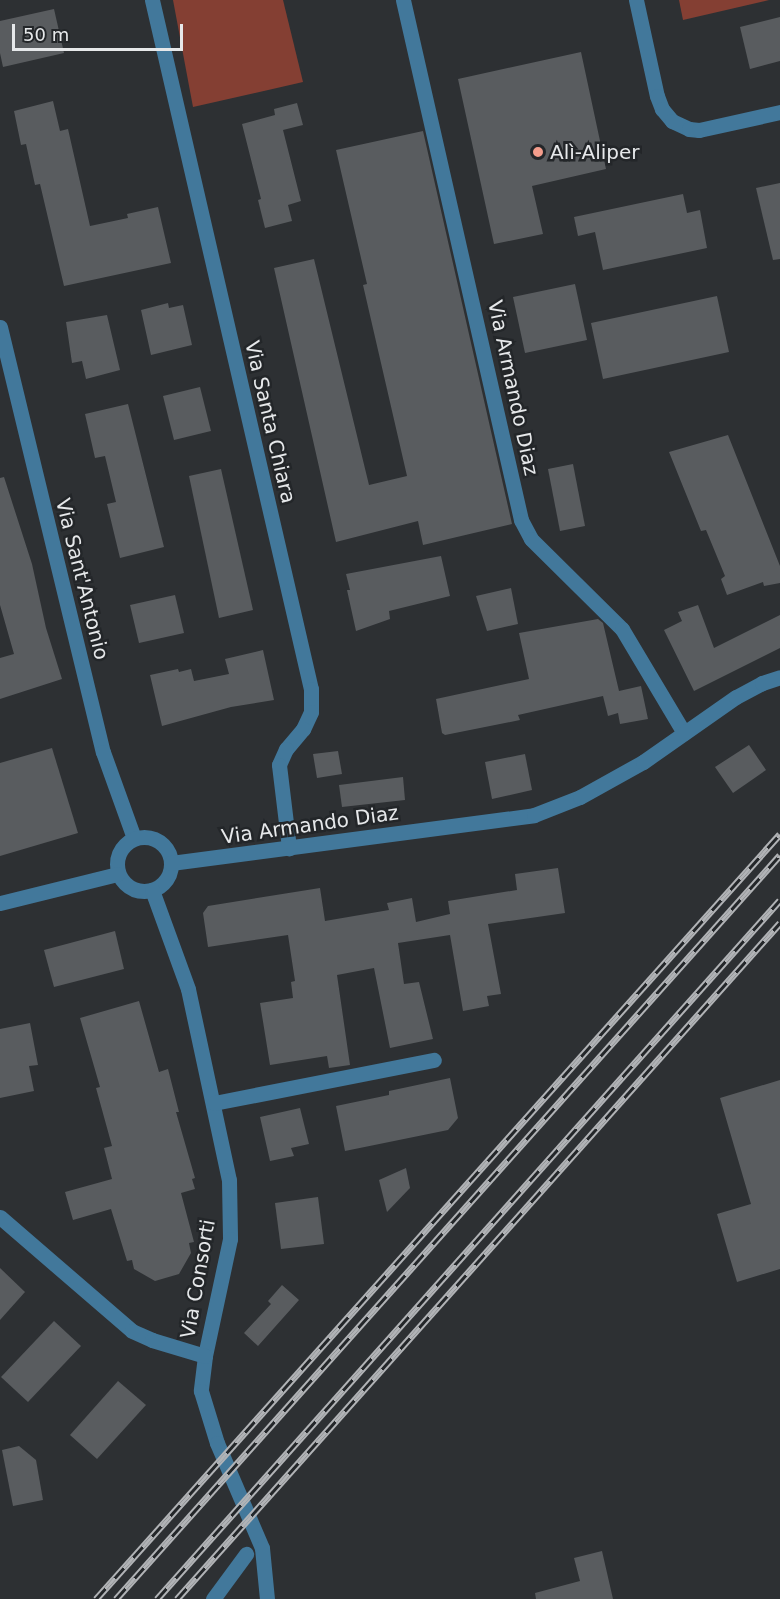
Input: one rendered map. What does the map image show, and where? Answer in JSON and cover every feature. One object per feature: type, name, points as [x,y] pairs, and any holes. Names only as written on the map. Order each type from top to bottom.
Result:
[{"type":"street","name":"Via Santa Chiara","points":[[152,0],[311,689],[310,712],[303,729],[286,748],[279,765],[289,848]]},
{"type":"street","name":"Via Armando Diaz","points":[[403,0],[521,520],[531,539],[622,629],[684,733]]},
{"type":"street","points":[[636,0],[657,96],[662,109],[672,121],[689,129],[699,130],[780,112]]},
{"type":"street","name":"Via Sant'Antonio","points":[[0,327],[103,752],[134,838]]},
{"type":"street","name":"Via Armando Diaz","points":[[171,863],[534,815],[580,797],[643,762],[736,697],[762,683],[780,677]]},
{"type":"street","points":[[147,836],[159,841],[168,850],[171,863],[169,874],[162,884],[152,890],[141,891],[130,888],[117,874],[117,857],[123,846],[134,838],[147,836]]},
{"type":"street","points":[[0,903],[117,874]]},
{"type":"street","name":"Via Consorti","points":[[152,890],[188,989],[229,1180],[232,1215],[225,1272],[205,1356],[201,1391],[217,1443],[262,1548],[267,1599]]},
{"type":"street","points":[[214,1103],[434,1060]]},
{"type":"street","name":"Via Consorti","points":[[0,1217],[132,1331],[152,1340],[205,1356]]},
{"type":"street","points":[[213,1599],[246,1554]]},
{"type":"shaded area","points":[[173,0],[283,0],[303,82],[193,107]]},
{"type":"shaded area","points":[[679,0],[769,0],[683,20]]},
{"type":"building","points":[[54,9],[64,53],[3,67],[0,53],[0,21]]},
{"type":"building","points":[[780,17],[780,61],[750,69],[740,27]]},
{"type":"building","name":"Alì-Aliper","points":[[581,52],[606,169],[532,186],[543,234],[494,244],[458,79]]},
{"type":"building","points":[[53,101],[60,131],[68,129],[90,226],[128,218],[127,214],[158,207],[171,263],[64,286],[40,184],[35,185],[26,144],[21,145],[14,111]]},
{"type":"building","points":[[297,103],[303,125],[283,130],[301,201],[288,205],[292,221],[265,228],[258,200],[261,199],[242,124],[275,115],[274,109]]},
{"type":"building","points":[[423,131],[512,524],[423,545],[418,521],[336,542],[274,268],[314,259],[369,485],[407,476],[363,285],[367,284],[336,150]]},
{"type":"building","points":[[780,183],[780,259],[773,260],[756,188]]},
{"type":"building","points":[[683,194],[687,213],[700,210],[707,248],[603,270],[595,232],[578,236],[574,217]]},
{"type":"building","points":[[575,284],[587,340],[525,353],[513,297]]},
{"type":"building","points":[[717,296],[729,352],[603,379],[591,323]]},
{"type":"building","points":[[168,303],[169,308],[183,305],[192,345],[151,355],[141,310]]},
{"type":"building","points":[[107,315],[120,370],[86,379],[82,361],[72,363],[66,322]]},
{"type":"building","points":[[200,387],[211,431],[174,440],[163,396]]},
{"type":"building","points":[[128,404],[164,547],[120,558],[107,504],[116,502],[105,456],[95,458],[85,414]]},
{"type":"building","points":[[728,435],[780,566],[780,583],[764,586],[763,582],[727,595],[721,579],[725,576],[706,530],[701,531],[669,452]]},
{"type":"building","points":[[573,464],[585,526],[560,531],[548,469]]},
{"type":"building","points":[[221,469],[253,610],[219,618],[189,476]]},
{"type":"building","points":[[4,477],[32,564],[46,628],[62,679],[0,699],[0,658],[14,654],[0,605],[0,478]]},
{"type":"building","points":[[441,556],[450,596],[389,611],[390,619],[356,631],[346,574]]},
{"type":"building","points":[[511,588],[518,624],[487,631],[476,596]]},
{"type":"building","points":[[175,595],[184,633],[139,643],[130,605]]},
{"type":"building","points":[[698,605],[714,648],[780,615],[780,648],[694,691],[664,630],[682,621],[678,612]]},
{"type":"building","points":[[598,619],[603,623],[619,691],[641,686],[648,719],[620,724],[618,713],[608,716],[603,696],[518,715],[520,720],[445,735],[442,733],[436,699],[529,679],[519,633]]},
{"type":"building","points":[[263,650],[274,700],[231,707],[162,726],[150,675],[178,669],[179,672],[191,669],[194,681],[229,674],[225,659]]},
{"type":"building","points":[[749,745],[766,770],[733,793],[715,767]]},
{"type":"building","points":[[52,748],[78,833],[0,856],[0,763]]},
{"type":"building","points":[[338,751],[342,774],[317,778],[313,754]]},
{"type":"building","points":[[525,754],[532,790],[492,799],[485,762]]},
{"type":"building","points":[[403,777],[405,800],[342,807],[339,785]]},
{"type":"building","points":[[558,868],[565,913],[488,924],[501,994],[487,996],[489,1006],[463,1011],[450,935],[398,943],[404,984],[419,982],[433,1039],[390,1048],[374,968],[337,975],[350,1065],[329,1068],[327,1056],[270,1065],[260,1003],[293,998],[291,982],[295,981],[288,935],[208,947],[203,913],[208,906],[320,888],[325,921],[389,910],[387,903],[412,898],[416,922],[450,914],[448,901],[517,890],[515,874]]},
{"type":"building","points":[[115,931],[124,969],[54,987],[44,950]]},
{"type":"building","points":[[139,1001],[159,1072],[168,1069],[179,1112],[176,1112],[195,1178],[192,1179],[195,1189],[181,1193],[194,1242],[189,1243],[191,1253],[179,1274],[155,1281],[134,1269],[132,1260],[127,1261],[111,1209],[73,1220],[65,1192],[112,1179],[104,1148],[112,1146],[96,1088],[100,1087],[80,1018]]},
{"type":"building","points":[[30,1023],[38,1065],[29,1066],[34,1091],[0,1098],[0,1029]]},
{"type":"building","points":[[450,1078],[458,1118],[448,1130],[345,1151],[336,1106],[389,1095],[389,1091]]},
{"type":"building","points":[[780,1080],[780,1269],[737,1282],[717,1214],[751,1204],[720,1098]]},
{"type":"building","points":[[300,1108],[309,1144],[291,1148],[294,1156],[270,1161],[260,1117]]},
{"type":"building","points":[[406,1168],[410,1188],[387,1212],[379,1180]]},
{"type":"building","points":[[318,1197],[324,1244],[281,1249],[275,1203]]},
{"type":"building","points":[[0,1268],[25,1292],[0,1320]]},
{"type":"building","points":[[282,1285],[299,1300],[258,1346],[244,1333],[271,1304],[268,1301]]},
{"type":"building","points":[[54,1321],[81,1346],[28,1402],[1,1377]]},
{"type":"building","points":[[118,1381],[146,1405],[97,1459],[70,1435]]},
{"type":"building","points":[[19,1446],[36,1460],[43,1500],[13,1506],[2,1450]]},
{"type":"building","points":[[602,1551],[613,1599],[536,1599],[535,1593],[580,1581],[574,1558]]},
{"type":"railway","points":[[96,1599],[780,834]]},
{"type":"railway","points":[[116,1599],[780,855]]},
{"type":"railway","points":[[157,1599],[780,900]]},
{"type":"railway","points":[[177,1599],[780,923]]},
{"type":"place","name":"Alì-Aliper","points":[[538,152]]}]
